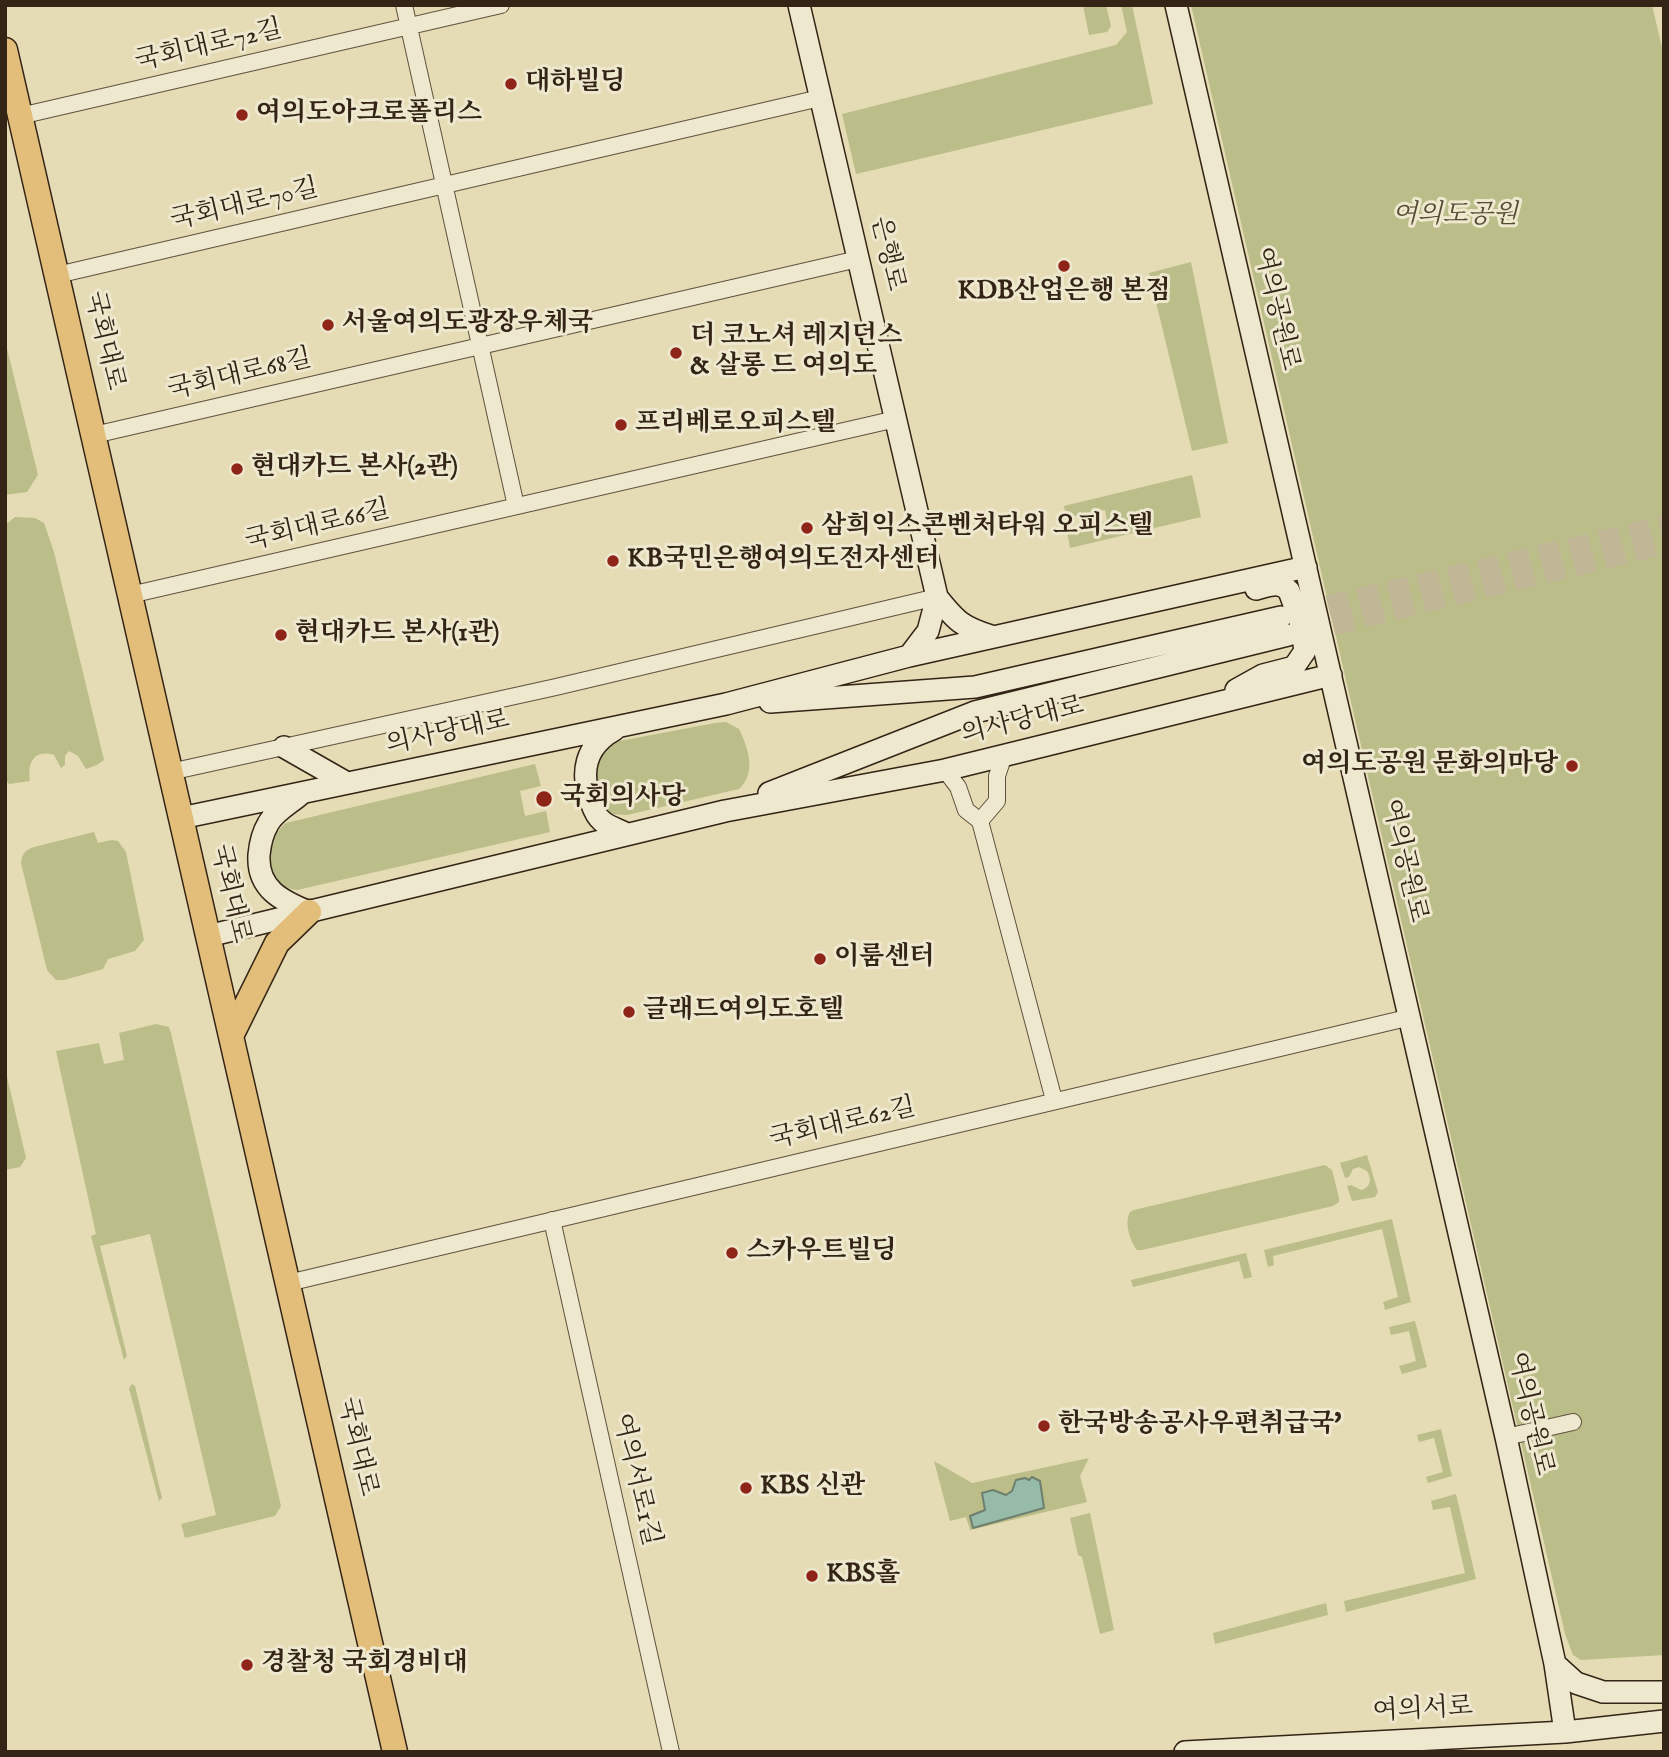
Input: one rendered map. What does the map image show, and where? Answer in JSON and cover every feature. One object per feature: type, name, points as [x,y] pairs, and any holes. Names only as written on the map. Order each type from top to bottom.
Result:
[{"type":"main road","name":"은행로","points":[[799,5],[937,597]]},
{"type":"main road","name":"여의공원로","points":[[1176,5],[1506,1437],[1555,1664],[1565,1732]]},
{"type":"main road","name":"국회대로","points":[[5,50],[395,1752]]},
{"type":"main road","name":"의사당대로","points":[[181,818],[726,704],[909,656],[1306,566]]},
{"type":"main road","points":[[1190,593],[1246,591],[1281,585],[1289,591],[1301,624],[1306,651],[1294,667],[1263,675],[1209,704]]},
{"type":"main road","points":[[937,597],[967,629],[994,637]]},
{"type":"main road","points":[[909,656],[928,631],[937,597]]},
{"type":"main road","name":"의사당대로","points":[[725,811],[975,712],[1284,626],[975,687],[726,704]]},
{"type":"main road","name":"의사당대로","points":[[208,936],[725,811],[945,770],[1331,675]]},
{"type":"main road","points":[[622,726],[602,737],[590,751],[585,769],[586,789],[593,808],[603,822],[627,834]]},
{"type":"main road","points":[[284,747],[347,783]]},
{"type":"main road","points":[[231,1036],[277,943],[309,912],[275,895],[262,880],[259,867],[260,841],[269,821],[302,793]]},
{"type":"main road","points":[[1555,1664],[1576,1683],[1603,1692],[1664,1692]]},
{"type":"main road","points":[[1603,1692],[1664,1686]]},
{"type":"main road","name":"여의서로","points":[[1185,1752],[1565,1732],[1664,1721]]},
{"type":"street","points":[[404,5],[516,506]]},
{"type":"street","name":"국회대로72길","points":[[20,116],[501,5]]},
{"type":"street","name":"국회대로70길","points":[[57,275],[820,98]]},
{"type":"street","name":"국회대로68길","points":[[94,435],[858,259]]},
{"type":"street","name":"국회대로66길","points":[[130,595],[896,419]]},
{"type":"street","points":[[170,772],[556,687],[937,597]]},
{"type":"street","points":[[981,825],[997,801],[997,776],[1004,755]]},
{"type":"street","points":[[945,770],[958,787],[966,810],[981,825],[1054,1100]]},
{"type":"street","name":"국회대로62길","points":[[288,1283],[1411,1017]]},
{"type":"street","name":"여의서로1길","points":[[552,1220],[671,1752]]},
{"type":"street","points":[[1506,1437],[1573,1422]]},
{"type":"green space","points":[[1083,5],[1106,5],[1111,26],[1107,32],[1089,35]]},
{"type":"green space","points":[[1121,5],[1132,5],[1153,104],[856,174],[842,114],[1116,45],[1127,32]]},
{"type":"green space","name":"여의도공원","points":[[1191,5],[1652,5],[1664,56],[1664,1655],[1581,1660],[1573,1655],[1565,1634]]},
{"type":"green space","points":[[1191,262],[1228,443],[1192,451],[1149,273]]},
{"type":"green space","points":[[5,340],[38,475],[27,492],[5,495]]},
{"type":"green space","points":[[1192,475],[1201,517],[1070,548],[1067,531],[1107,521],[1105,510],[1066,518],[1064,506]]},
{"type":"green space","points":[[15,517],[35,518],[44,523],[54,552],[104,760],[86,769],[78,756],[69,751],[65,756],[65,765],[61,768],[54,755],[41,754],[31,763],[30,781],[9,784],[5,779],[5,525]]},
{"type":"green space","points":[[726,722],[739,729],[748,752],[748,775],[739,789],[627,815],[605,811],[593,778],[599,751],[609,743]]},
{"type":"green space","points":[[535,764],[541,786],[520,791],[525,816],[546,811],[550,832],[297,890],[285,887],[272,872],[269,862],[273,840],[286,823]]},
{"type":"green space","points":[[94,832],[98,843],[118,841],[126,852],[144,940],[135,951],[108,959],[103,969],[56,980],[47,970],[21,860],[31,848]]},
{"type":"green space","points":[[156,1024],[169,1027],[171,1033],[281,1506],[275,1516],[185,1538],[181,1524],[216,1515],[150,1234],[100,1246],[127,1356],[124,1360],[91,1236],[96,1234],[56,1051],[99,1043],[104,1064],[124,1060],[119,1033]]},
{"type":"green space","points":[[5,1068],[26,1158],[20,1167],[5,1170]]},
{"type":"green space","points":[[1367,1155],[1378,1192],[1375,1197],[1352,1201],[1347,1186],[1364,1189],[1369,1185],[1370,1177],[1367,1171],[1359,1167],[1353,1169],[1349,1177],[1345,1178],[1340,1163]]},
{"type":"green space","points":[[1325,1165],[1332,1170],[1339,1198],[1339,1202],[1333,1206],[1142,1250],[1137,1250],[1130,1237],[1128,1216],[1134,1210]]},
{"type":"green space","points":[[1392,1219],[1411,1302],[1385,1310],[1383,1302],[1398,1297],[1382,1229],[1273,1256],[1274,1265],[1268,1267],[1264,1250]]},
{"type":"green space","points":[[1246,1253],[1252,1277],[1244,1279],[1239,1261],[1133,1287],[1131,1280]]},
{"type":"green space","points":[[1415,1321],[1427,1367],[1402,1374],[1399,1366],[1416,1361],[1409,1331],[1391,1335],[1389,1327]]},
{"type":"green space","points":[[132,1384],[135,1386],[162,1498],[159,1501],[129,1388]]},
{"type":"green space","points":[[1441,1429],[1452,1476],[1428,1483],[1426,1477],[1443,1472],[1434,1438],[1419,1442],[1417,1435]]},
{"type":"green space","points":[[1089,1458],[1080,1476],[1087,1502],[970,1530],[966,1517],[950,1521],[934,1461],[972,1483]]},
{"type":"green space","points":[[1456,1494],[1476,1579],[1346,1612],[1344,1601],[1465,1573],[1450,1507],[1433,1510],[1431,1501]]},
{"type":"green space","points":[[1090,1513],[1114,1630],[1100,1634],[1070,1518]]},
{"type":"green space","points":[[1326,1603],[1328,1615],[1215,1644],[1213,1633]]},
{"type":"shaded area","points":[[1032,1477],[1040,1481],[1044,1508],[973,1528],[970,1516],[985,1510],[982,1493],[993,1490],[1006,1495],[1012,1491],[1016,1480],[1029,1480]]},
{"type":"tunnel","points":[[1298,613],[1664,526]]},
{"type":"tunnel","points":[[1303,632],[1664,544]]},
{"type":"place","name":"대하빌딩","points":[[511,84]]},
{"type":"place","name":"여의도아크로폴리스","points":[[242,115]]},
{"type":"place","name":"KDB산업은행 본점","points":[[1064,266]]},
{"type":"place","name":"서울여의도광장우체국","points":[[328,325]]},
{"type":"place","name":"더 코노셔 레지던스 & 살롱 드 여의도","points":[[676,353]]},
{"type":"place","name":"프리베로오피스텔","points":[[621,425]]},
{"type":"place","name":"현대카드 본사(2관)","points":[[237,469]]},
{"type":"place","name":"삼희익스콘벤처타워 오피스텔","points":[[807,528]]},
{"type":"place","name":"KB국민은행여의도전자센터","points":[[613,561]]},
{"type":"place","name":"현대카드 본사(1관)","points":[[281,635]]},
{"type":"place","name":"여의도공원 문화의마당","points":[[1572,766]]},
{"type":"place","name":"국회의사당","points":[[544,799]]},
{"type":"place","name":"이룸센터","points":[[820,959]]},
{"type":"place","name":"글래드여의도호텔","points":[[629,1012]]},
{"type":"place","name":"스카우트빌딩","points":[[732,1253]]},
{"type":"place","name":"한국방송공사우편취급국'","points":[[1044,1426]]},
{"type":"place","name":"KBS 신관","points":[[746,1488]]},
{"type":"place","name":"KBS홀","points":[[812,1576]]},
{"type":"place","name":"경찰청 국회경비대","points":[[247,1665]]}]
